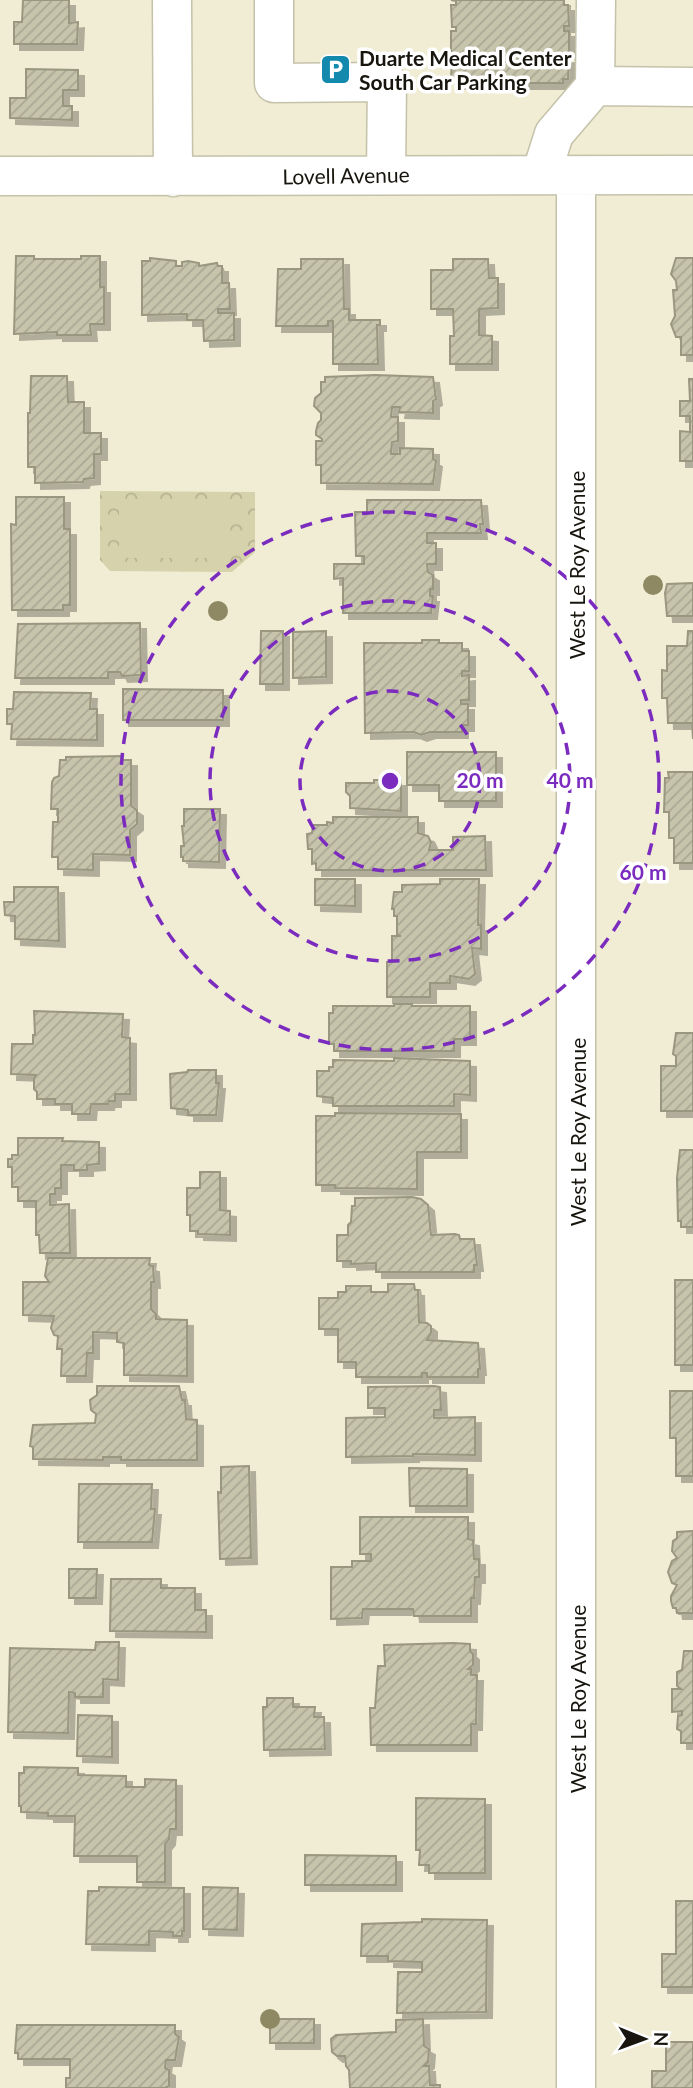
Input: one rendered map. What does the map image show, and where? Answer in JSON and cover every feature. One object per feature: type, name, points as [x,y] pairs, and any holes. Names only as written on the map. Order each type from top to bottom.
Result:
[{"type":"street","points":[[172,0],[173,177]]},
{"type":"street","points":[[274,0],[274,83],[387,82],[386,174]]},
{"type":"street","points":[[596,0],[595,86],[693,87]]},
{"type":"street","name":"West Le Roy Avenue","points":[[576,2088],[558,175],[554,134],[595,86]]},
{"type":"street","name":"Lovell Avenue","points":[[0,176],[693,175]]},
{"type":"green space","points":[[100,491],[255,492],[255,552],[232,572],[110,571],[100,560]]},
{"type":"green space","points":[[119,508],[226,508],[226,558],[119,558]]},
{"type":"building","points":[[23,0],[69,0],[69,23],[78,22],[77,44],[14,44],[14,22],[22,22]]},
{"type":"building","points":[[451,0],[564,0],[564,5],[568,5],[569,26],[564,26],[564,31],[569,31],[569,53],[563,53],[563,58],[569,57],[568,79],[563,79],[563,83],[457,83],[457,79],[451,79],[452,57],[456,57],[456,53],[451,53],[451,31],[456,31],[456,27],[452,27],[451,5],[456,5],[456,1]]},
{"type":"building","points":[[26,69],[78,70],[78,90],[63,90],[63,106],[72,106],[72,120],[10,118],[10,98],[26,98]]},
{"type":"building","points":[[16,256],[34,256],[34,259],[81,259],[81,256],[100,256],[100,287],[104,287],[104,324],[90,324],[91,335],[57,335],[57,332],[14,334]]},
{"type":"building","points":[[150,258],[176,261],[176,266],[182,266],[182,262],[188,261],[199,263],[199,266],[217,263],[222,266],[222,283],[229,283],[230,309],[218,309],[218,313],[234,313],[234,340],[204,341],[203,320],[187,320],[187,314],[142,315],[142,261],[150,261]]},
{"type":"building","points":[[676,258],[693,258],[693,355],[681,355],[681,337],[676,337],[671,324],[675,316],[673,290],[677,290],[676,281],[671,274]]},
{"type":"building","points":[[301,259],[343,259],[344,309],[349,309],[349,320],[380,320],[380,325],[377,325],[378,364],[333,364],[333,321],[328,321],[328,326],[276,326],[278,269],[301,269]]},
{"type":"building","points":[[453,259],[488,259],[489,278],[498,278],[498,308],[479,309],[479,335],[492,336],[492,364],[450,364],[450,336],[454,336],[453,309],[431,309],[431,270],[453,270]]},
{"type":"building","points":[[31,376],[67,376],[68,402],[84,402],[84,433],[101,433],[101,454],[94,454],[94,478],[84,479],[83,482],[35,483],[35,467],[28,467]]},
{"type":"building","points":[[325,377],[433,377],[436,399],[433,401],[433,413],[399,412],[400,407],[392,407],[391,417],[398,417],[398,441],[392,442],[391,454],[400,454],[400,448],[433,449],[433,459],[436,461],[433,484],[321,483],[321,465],[316,465],[316,441],[322,439],[316,435],[316,431],[321,413],[314,406],[315,398],[321,393],[321,382],[325,382]]},
{"type":"building","points":[[689,379],[693,379],[693,461],[680,461],[680,431],[690,432],[690,416],[680,416],[680,401],[690,401]]},
{"type":"building","points":[[16,497],[64,497],[64,529],[70,529],[70,605],[63,605],[63,610],[12,610],[11,524],[16,525]]},
{"type":"building","points":[[367,500],[481,500],[481,533],[427,533],[427,543],[436,543],[436,564],[427,564],[428,572],[433,575],[433,589],[430,589],[430,596],[433,596],[431,613],[343,613],[343,578],[334,579],[334,564],[364,564],[364,556],[356,556],[355,512],[367,512]]},
{"type":"building","points":[[693,583],[693,616],[667,616],[667,584]]},
{"type":"building","points":[[140,623],[141,675],[122,676],[120,672],[108,672],[108,678],[15,678],[18,624]]},
{"type":"building","points":[[261,631],[283,631],[283,684],[260,684]]},
{"type":"building","points":[[326,631],[326,677],[293,678],[293,632]]},
{"type":"building","points":[[688,631],[693,631],[693,739],[692,723],[668,723],[667,698],[662,698],[662,670],[667,671],[667,646],[687,646]]},
{"type":"building","points":[[422,640],[462,643],[462,651],[469,651],[469,671],[462,671],[462,676],[469,675],[469,700],[461,700],[461,704],[468,704],[468,725],[462,725],[462,732],[430,732],[421,735],[414,732],[365,733],[364,643],[422,643]]},
{"type":"building","points":[[123,689],[223,690],[223,720],[123,720]]},
{"type":"building","points":[[14,692],[91,693],[90,709],[97,709],[97,740],[11,739],[12,724],[7,724],[7,709],[13,709]]},
{"type":"building","points":[[407,752],[496,752],[496,801],[439,801],[439,785],[407,785]]},
{"type":"building","points":[[123,756],[122,760],[131,760],[131,806],[137,810],[137,824],[130,830],[130,855],[93,854],[93,870],[58,869],[58,857],[52,857],[53,822],[58,822],[58,809],[51,809],[52,782],[59,776],[60,760],[66,760],[66,757]]},
{"type":"building","points":[[668,772],[693,772],[693,863],[674,863],[674,838],[669,838],[669,812],[664,812],[665,778],[669,778]]},
{"type":"building","points":[[374,780],[401,780],[401,811],[350,808],[346,783],[374,783]]},
{"type":"building","points":[[184,809],[220,809],[219,862],[183,861],[181,846],[184,846]]},
{"type":"building","points":[[333,817],[418,817],[418,833],[428,836],[431,842],[429,850],[453,850],[453,837],[485,836],[486,870],[316,870],[316,863],[312,864],[312,849],[308,849],[307,834],[312,833],[313,825],[333,823]]},
{"type":"building","points":[[315,879],[355,879],[355,906],[315,905]]},
{"type":"building","points":[[440,879],[479,879],[478,925],[481,925],[481,949],[472,948],[475,974],[469,979],[450,976],[450,983],[430,983],[430,997],[387,997],[387,962],[392,962],[392,936],[401,936],[397,935],[397,916],[394,916],[392,909],[394,892],[402,892],[402,885],[440,884]]},
{"type":"building","points":[[14,887],[58,887],[59,941],[15,939],[15,916],[5,915],[4,902],[14,902]]},
{"type":"building","points":[[333,1006],[470,1006],[470,1039],[454,1039],[454,1051],[334,1051],[334,1044],[329,1044],[329,1013],[333,1013]]},
{"type":"building","points":[[34,1011],[123,1014],[122,1037],[130,1038],[130,1094],[115,1094],[115,1101],[109,1101],[108,1104],[91,1104],[90,1114],[72,1114],[72,1104],[55,1104],[55,1099],[37,1099],[34,1089],[36,1075],[11,1074],[12,1044],[33,1044]]},
{"type":"building","points":[[676,1033],[693,1033],[693,1111],[661,1111],[661,1066],[676,1066],[676,1056],[673,1054]]},
{"type":"building","points":[[394,1058],[470,1061],[470,1095],[454,1094],[454,1106],[333,1106],[333,1098],[317,1096],[317,1071],[329,1071],[329,1067],[333,1067],[333,1060],[394,1061]]},
{"type":"building","points":[[188,1070],[216,1070],[216,1083],[219,1083],[216,1115],[188,1115],[188,1110],[171,1108],[170,1074]]},
{"type":"building","points":[[335,1113],[461,1114],[461,1152],[417,1152],[417,1189],[335,1188],[335,1185],[316,1185],[316,1116],[335,1116]]},
{"type":"building","points":[[18,1138],[63,1138],[62,1141],[99,1142],[99,1164],[87,1165],[87,1170],[74,1170],[74,1165],[61,1165],[61,1188],[55,1188],[55,1194],[50,1194],[50,1205],[69,1204],[70,1253],[40,1253],[39,1235],[36,1235],[36,1201],[18,1201],[18,1187],[12,1187],[12,1167],[8,1167],[8,1159],[12,1159],[12,1155],[18,1155]]},
{"type":"building","points":[[680,1150],[693,1150],[693,1227],[681,1227],[681,1221],[678,1221],[677,1178]]},
{"type":"building","points":[[200,1172],[220,1172],[220,1210],[230,1211],[230,1235],[198,1234],[198,1231],[190,1231],[187,1188],[200,1188]]},
{"type":"building","points":[[355,1198],[421,1199],[428,1205],[431,1235],[455,1234],[459,1235],[460,1239],[474,1239],[477,1265],[474,1265],[474,1272],[376,1272],[376,1263],[351,1264],[351,1261],[337,1261],[337,1235],[348,1235]]},
{"type":"building","points":[[48,1258],[150,1258],[149,1265],[153,1266],[154,1282],[151,1282],[151,1309],[156,1314],[156,1319],[187,1320],[187,1376],[124,1375],[124,1343],[117,1342],[117,1333],[93,1332],[93,1353],[87,1353],[86,1376],[61,1376],[62,1349],[57,1349],[58,1336],[54,1335],[51,1328],[54,1316],[23,1315],[23,1282],[49,1282],[45,1276]]},
{"type":"building","points":[[675,1280],[693,1280],[693,1365],[675,1365]]},
{"type":"building","points":[[388,1284],[414,1284],[415,1290],[418,1290],[419,1322],[431,1326],[427,1340],[478,1343],[478,1377],[427,1377],[427,1373],[422,1373],[422,1377],[356,1377],[356,1362],[338,1362],[338,1329],[319,1329],[319,1298],[338,1298],[338,1292],[346,1292],[346,1286],[371,1286],[371,1292],[388,1292]]},
{"type":"building","points":[[97,1386],[179,1386],[182,1400],[185,1400],[186,1419],[197,1420],[197,1460],[121,1460],[121,1457],[103,1457],[103,1460],[33,1459],[33,1447],[30,1446],[33,1425],[95,1423],[96,1414],[91,1410],[90,1400],[97,1395]]},
{"type":"building","points":[[368,1387],[440,1387],[441,1410],[434,1410],[434,1418],[475,1417],[475,1455],[346,1457],[346,1418],[385,1417],[385,1408],[368,1408]]},
{"type":"building","points":[[670,1391],[693,1391],[693,1476],[676,1476],[676,1438],[670,1438]]},
{"type":"building","points":[[249,1466],[251,1558],[220,1559],[218,1492],[221,1493],[221,1467]]},
{"type":"building","points":[[409,1468],[467,1469],[467,1506],[410,1506]]},
{"type":"building","points":[[79,1484],[152,1484],[151,1509],[155,1509],[152,1542],[78,1542]]},
{"type":"building","points":[[360,1517],[468,1517],[468,1539],[473,1540],[474,1559],[479,1559],[479,1577],[475,1577],[474,1598],[471,1598],[471,1616],[414,1616],[413,1609],[363,1609],[362,1618],[331,1619],[331,1567],[352,1567],[352,1561],[371,1561],[371,1554],[360,1554]]},
{"type":"building","points":[[693,1531],[693,1613],[677,1613],[676,1608],[673,1608],[671,1596],[677,1585],[672,1583],[668,1572],[672,1561],[677,1558],[672,1551],[673,1541],[677,1538],[677,1532]]},
{"type":"building","points":[[69,1569],[97,1569],[96,1598],[69,1598]]},
{"type":"building","points":[[111,1579],[161,1579],[161,1588],[195,1588],[195,1610],[206,1610],[206,1632],[110,1631]]},
{"type":"building","points":[[96,1642],[119,1642],[118,1680],[103,1679],[103,1697],[75,1697],[75,1693],[69,1692],[68,1733],[8,1732],[10,1648],[95,1650]]},
{"type":"building","points":[[470,1644],[473,1665],[468,1669],[471,1669],[471,1675],[477,1675],[476,1724],[471,1724],[471,1745],[371,1745],[370,1708],[375,1708],[378,1666],[385,1666],[384,1645]]},
{"type":"building","points":[[684,1651],[693,1651],[693,1743],[681,1743],[681,1731],[677,1729],[678,1716],[682,1715],[682,1711],[672,1712],[672,1689],[681,1689],[677,1686],[677,1672],[682,1670]]},
{"type":"building","points":[[267,1698],[293,1698],[293,1707],[315,1707],[314,1717],[324,1717],[325,1749],[264,1750],[263,1707],[267,1707]]},
{"type":"building","points":[[78,1715],[112,1716],[112,1757],[77,1756]]},
{"type":"building","points":[[24,1767],[78,1768],[78,1775],[126,1776],[126,1787],[145,1787],[145,1779],[176,1780],[176,1829],[170,1829],[169,1839],[165,1844],[165,1882],[137,1882],[137,1856],[74,1856],[75,1816],[21,1812],[19,1773],[24,1773]]},
{"type":"building","points":[[416,1798],[485,1799],[485,1873],[429,1873],[429,1865],[419,1865],[420,1850],[416,1850]]},
{"type":"building","points":[[305,1855],[396,1856],[396,1885],[305,1885]]},
{"type":"building","points":[[99,1887],[184,1888],[182,1936],[173,1936],[173,1932],[149,1931],[149,1945],[86,1944],[88,1891],[99,1891]]},
{"type":"building","points":[[203,1887],[238,1888],[237,1930],[203,1929]]},
{"type":"building","points":[[676,1901],[693,1901],[693,1987],[662,1987],[662,1954],[676,1954]]},
{"type":"building","points":[[422,1919],[487,1920],[486,2012],[397,2013],[398,1972],[422,1972],[422,1962],[388,1961],[388,1956],[361,1956],[362,1924],[422,1922]]},
{"type":"building","points":[[270,2019],[314,2019],[314,2043],[270,2043]]},
{"type":"building","points":[[423,2019],[424,2046],[429,2049],[428,2062],[424,2066],[429,2066],[430,2085],[440,2085],[440,2088],[350,2088],[345,2056],[337,2056],[332,2052],[331,2039],[336,2035],[396,2032],[396,2020]]},
{"type":"building","points":[[17,2025],[175,2025],[175,2034],[179,2037],[175,2060],[166,2060],[165,2068],[169,2070],[169,2086],[66,2088],[66,2078],[70,2078],[70,2059],[18,2059],[18,2053],[15,2053]]},
{"type":"building","points":[[666,2042],[693,2042],[693,2088],[652,2088],[652,2071],[666,2071]]},
{"type":"place","name":"Duarte Medical Center South Car Parking","points":[[336,69]]}]
